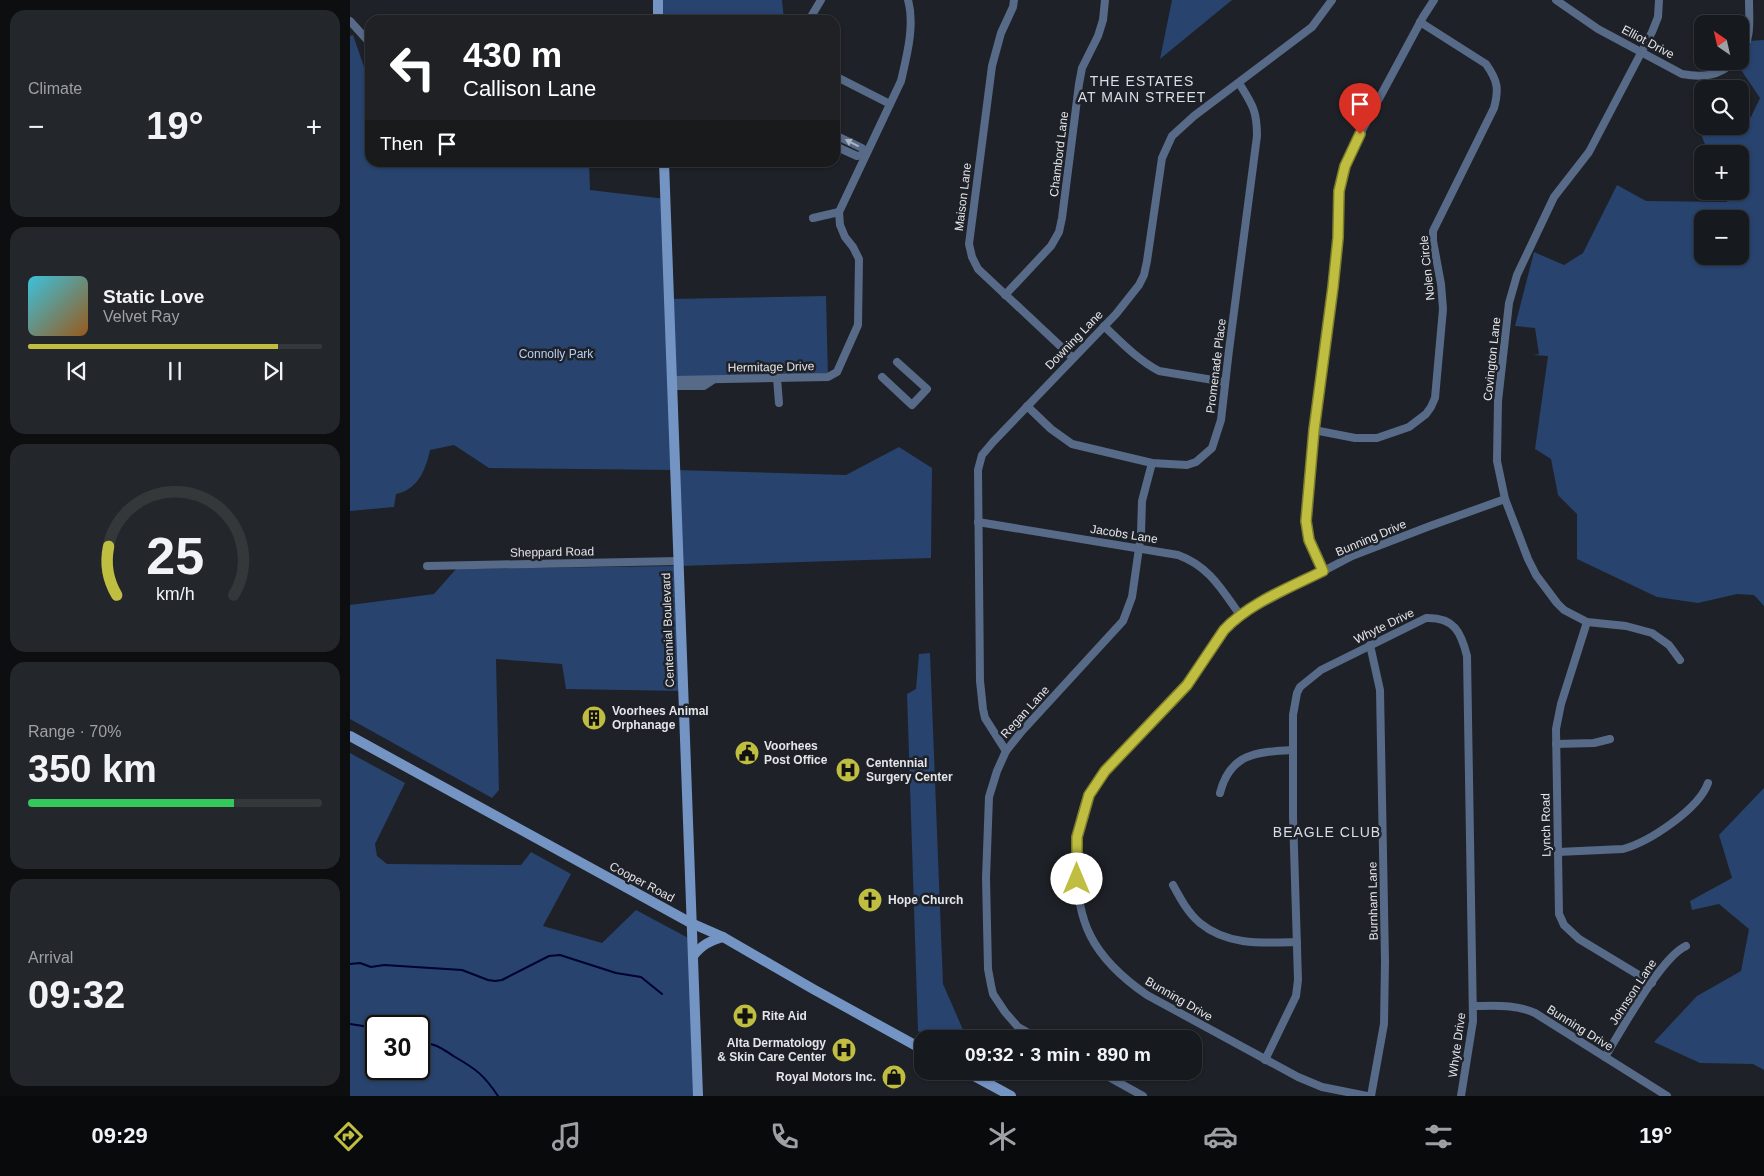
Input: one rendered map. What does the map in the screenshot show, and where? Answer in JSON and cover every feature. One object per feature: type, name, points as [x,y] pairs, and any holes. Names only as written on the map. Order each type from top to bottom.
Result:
[{"type":"main road","points":[[658,0],[658,15]]},
{"type":"main road","name":"Centennial Boulevard","points":[[664,167],[698,1096]]},
{"type":"main road","name":"Cooper Road","points":[[350,736],[692,923],[723,937],[914,1045]]},
{"type":"main road","points":[[693,956],[700,946],[708,941],[723,937]]},
{"type":"main road","points":[[982,1080],[1011,1096]]},
{"type":"street","points":[[812,15],[821,0]]},
{"type":"street","points":[[813,218],[839,212],[901,80],[906,59],[912,13],[908,0]]},
{"type":"street","name":"Maison Lane","points":[[1014,0],[1013,7],[1001,33],[992,66],[969,244],[972,257],[978,269],[1073,358]]},
{"type":"street","name":"Chambord Lane","points":[[1005,295],[1051,246],[1059,232],[1082,68],[1098,36],[1103,20],[1105,0]]},
{"type":"street","name":"Downing Lane","points":[[1006,752],[988,724],[983,709],[980,681],[978,522],[980,461],[993,442],[1104,326],[1139,285],[1144,275],[1162,158],[1166,147],[1181,127],[1312,27],[1332,0]]},
{"type":"street","points":[[1323,571],[1309,540],[1306,521],[1314,430],[1333,287],[1341,181],[1345,166],[1360,134],[1420,22],[1434,0]]},
{"type":"street","name":"Elliot Drive","points":[[1556,0],[1598,29],[1682,74],[1707,76],[1716,74],[1722,70]]},
{"type":"street","name":"Covington Lane","points":[[1660,0],[1658,17],[1642,52],[1589,152],[1554,197],[1530,245],[1512,292],[1498,401],[1496,443],[1499,477],[1505,499],[1528,560],[1549,595],[1564,610],[1587,622],[1626,626],[1652,633],[1669,645],[1680,660]]},
{"type":"street","points":[[1749,0],[1749,36]]},
{"type":"street","points":[[350,21],[365,38]]},
{"type":"street","name":"Nolen Circle","points":[[1314,430],[1366,439],[1389,435],[1408,427],[1426,414],[1435,398],[1443,308],[1433,231],[1494,108],[1498,89],[1494,75],[1486,64],[1420,22]]},
{"type":"street","points":[[840,79],[890,104]]},
{"type":"street","name":"Promenade Place","points":[[1027,406],[1051,429],[1072,444],[1152,463],[1187,465],[1196,462],[1212,448],[1221,420],[1257,136],[1257,118],[1254,108],[1239,83]]},
{"type":"street","points":[[840,137],[862,148],[866,154]]},
{"type":"street","points":[[840,148],[857,156],[866,154]]},
{"type":"street","name":"Hermitage Drive","points":[[672,383],[704,386],[714,379],[828,377],[837,372],[858,325],[858,260],[840,225],[839,212]]},
{"type":"street","points":[[1104,326],[1138,357],[1158,371],[1225,382]]},
{"type":"street","points":[[882,378],[912,406],[926,389],[897,362]]},
{"type":"street","points":[[777,378],[779,403]]},
{"type":"street","name":"Regan Lane","points":[[1023,1030],[1018,1027],[1005,1012],[993,994],[988,969],[986,878],[989,797],[997,771],[1006,752],[1022,731],[1123,621],[1132,597],[1139,548],[1142,501],[1152,463]]},
{"type":"street","name":"Bunning Drive","points":[[1367,1096],[1340,1094],[1298,1077],[1147,995],[1112,968],[1098,950],[1085,924],[1077,897],[1077,837],[1089,795],[1105,771],[1187,685],[1224,630],[1240,615],[1352,556],[1505,499]]},
{"type":"street","name":"Jacobs Lane","points":[[978,522],[1178,554],[1192,560],[1212,577],[1240,615]]},
{"type":"street","name":"Sheppard Road","points":[[427,566],[678,561]]},
{"type":"street","name":"Whyte Drive","points":[[1265,1060],[1296,996],[1298,980],[1293,750],[1294,702],[1300,687],[1321,670],[1426,618],[1438,619],[1453,625],[1462,638],[1467,656],[1473,1021],[1461,1096]]},
{"type":"street","name":"Lynch Road","points":[[1587,622],[1561,704],[1556,729],[1559,914],[1564,925],[1579,939],[1652,983]]},
{"type":"street","name":"Burnham Lane","points":[[1370,646],[1380,690],[1385,961],[1384,1024],[1371,1096]]},
{"type":"street","points":[[1556,744],[1594,743],[1610,739]]},
{"type":"street","points":[[1220,793],[1223,780],[1241,759],[1262,752],[1293,750]]},
{"type":"street","points":[[1558,852],[1631,847],[1655,834],[1679,817],[1702,796],[1708,783]]},
{"type":"street","points":[[1173,885],[1194,918],[1217,934],[1241,942],[1297,942]]},
{"type":"street","name":"Johnson Lane","points":[[1605,1057],[1672,955],[1686,946]]},
{"type":"street","name":"Bunning Drive","points":[[1473,1006],[1509,1006],[1525,1009],[1545,1018],[1667,1096]]},
{"type":"street","points":[[1114,1080],[1143,1096]]},
{"type":"green space","points":[[658,0],[782,0],[784,15],[658,15]]},
{"type":"green space","points":[[1172,0],[1232,0],[1160,59]]},
{"type":"green space","name":"Connolly Park","points":[[353,35],[365,70],[365,167],[589,167],[590,190],[666,199],[669,299],[826,296],[828,377],[672,380],[675,470],[489,468],[454,445],[430,450],[420,478],[404,492],[396,494],[394,507],[350,511],[350,36]]},
{"type":"green space","points":[[1764,40],[1764,606],[1754,595],[1737,594],[1698,603],[1657,597],[1577,559],[1577,514],[1558,495],[1551,459],[1535,449],[1548,356],[1533,355],[1539,354],[1535,328],[1515,326],[1534,252],[1564,265],[1583,253],[1617,185],[1646,201],[1727,202],[1727,200],[1749,200],[1749,145],[1705,145],[1701,135],[1749,135],[1749,119],[1760,98],[1741,70],[1749,70],[1749,41]]},
{"type":"green space","points":[[899,447],[932,468],[931,558],[679,566],[683,691],[566,689],[562,664],[496,659],[499,790],[492,798],[350,719],[350,605],[434,594],[456,569],[678,566],[675,470],[846,475]]},
{"type":"green space","points":[[930,653],[943,984],[963,1030],[918,1030],[907,694],[916,689],[919,654]]},
{"type":"green space","points":[[350,753],[405,783],[375,844],[377,856],[387,864],[521,865],[531,852],[571,874],[543,926],[602,943],[636,910],[692,940],[698,1096],[350,1096]]},
{"type":"green space","points":[[1764,788],[1764,1070],[1753,1064],[1700,1063],[1654,1042],[1697,996],[1741,971],[1749,929],[1719,904],[1692,910],[1690,901],[1732,878],[1719,835]]},
{"type":"waterway","points":[[350,964],[360,963],[371,967],[384,965],[462,970],[495,981],[502,980],[549,956],[560,955],[616,973],[641,977],[662,994]]},
{"type":"waterway","points":[[350,1024],[365,1026]]},
{"type":"waterway","points":[[430,1044],[469,1065],[484,1078],[498,1096]]},
{"type":"place","name":"Voorhees Animal Orphanage","points":[[594,718]]},
{"type":"place","name":"Voorhees Post Office","points":[[747,753]]},
{"type":"place","name":"Centennial Surgery Center","points":[[848,770]]},
{"type":"place","name":"Hope Church","points":[[870,900]]},
{"type":"place","name":"Rite Aid","points":[[745,1016]]},
{"type":"place","name":"Alta Dermatology & Skin Care Center","points":[[844,1050]]},
{"type":"place","name":"Royal Motors Inc.","points":[[894,1077]]},
{"type":"district","name":"THE ESTATES AT MAIN STREET","points":[[1142,89]]},
{"type":"district","name":"BEAGLE CLUB","points":[[1327,832]]},
{"type":"route","points":[[1077,879],[1077,837],[1089,795],[1105,771],[1187,685],[1231,622],[1257,605],[1323,571],[1309,540],[1306,521],[1314,430],[1338,238],[1339,191],[1345,166],[1360,134]]}]
